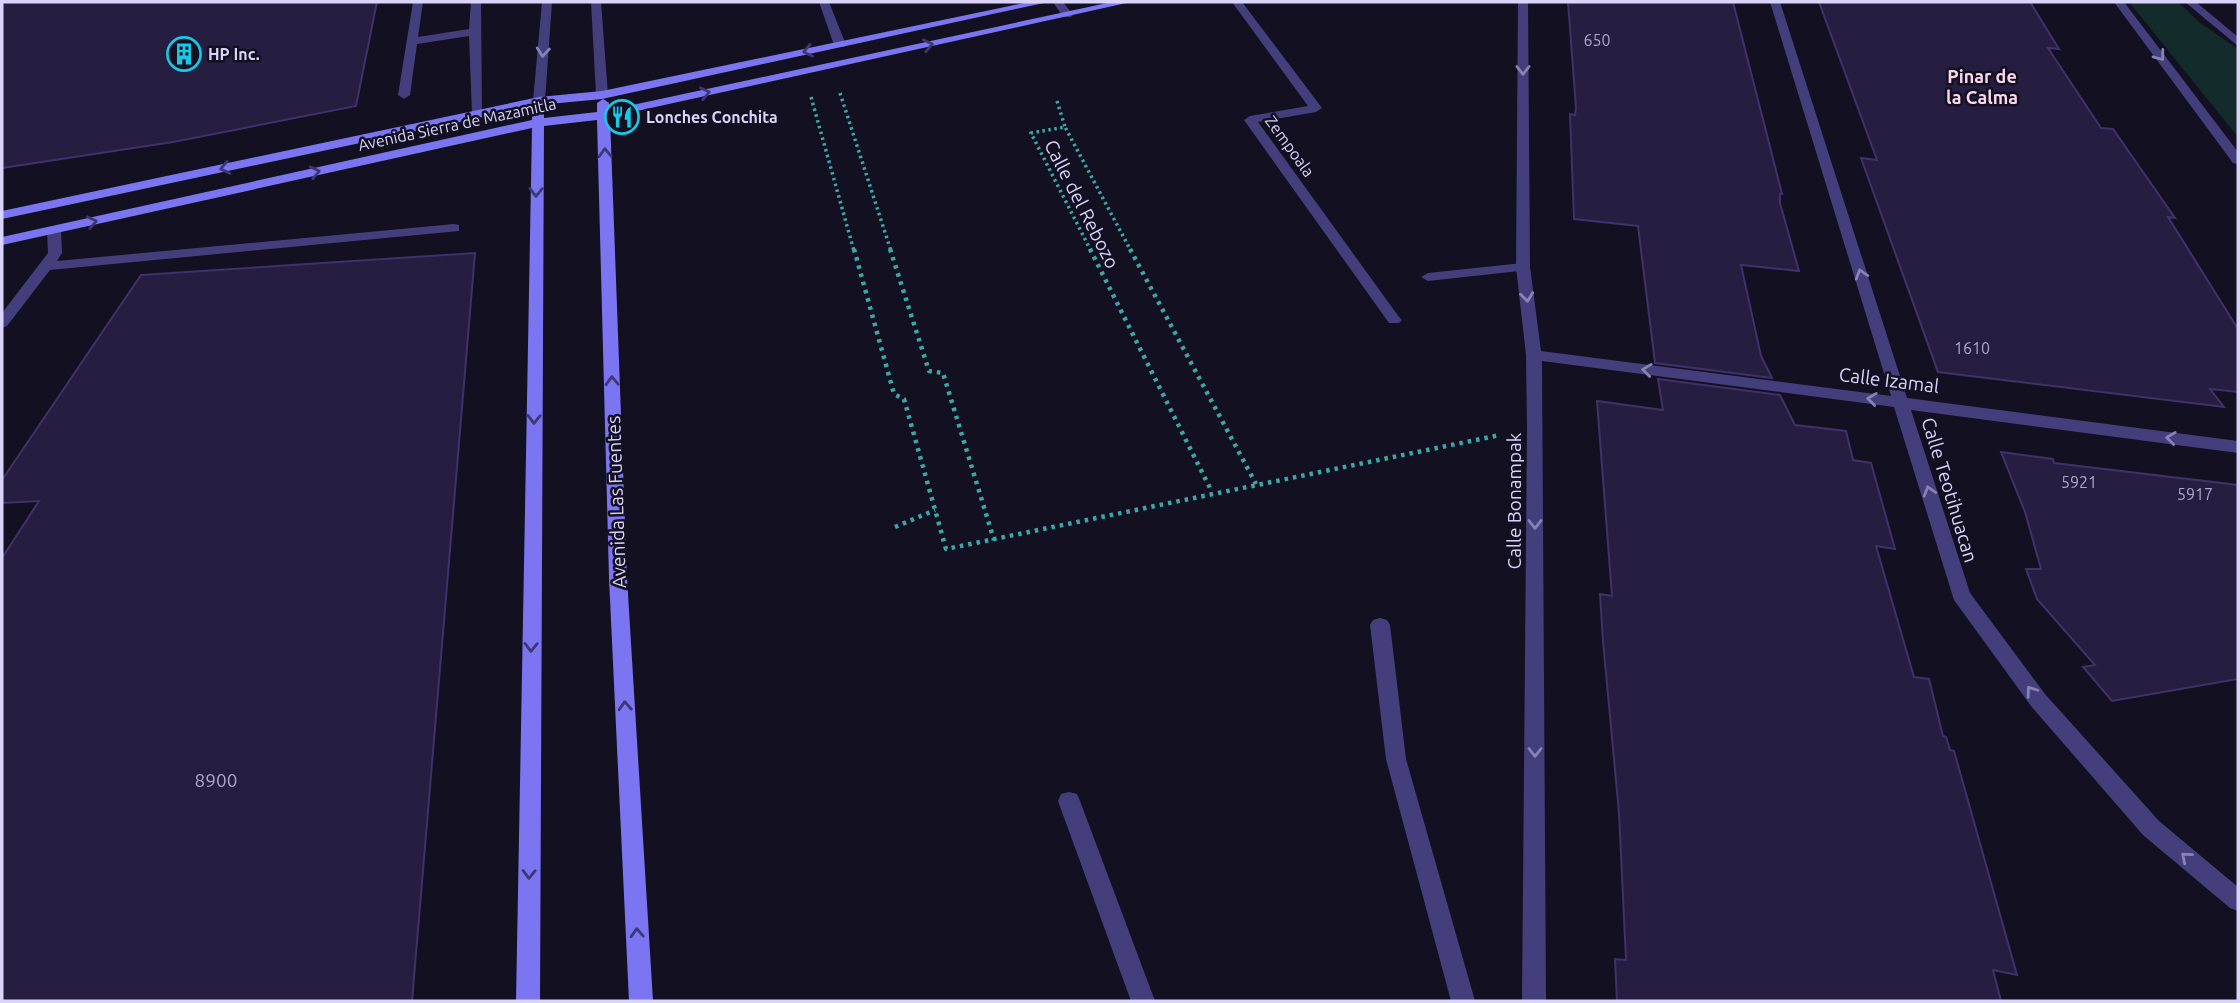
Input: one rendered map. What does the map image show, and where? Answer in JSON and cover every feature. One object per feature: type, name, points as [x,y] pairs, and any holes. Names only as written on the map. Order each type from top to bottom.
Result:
[{"type":"street","points":[[404,95],[418,2]]},
{"type":"street","points":[[476,2],[478,114]]},
{"type":"street","points":[[528,1001],[536,123],[547,2]]},
{"type":"street","name":"Avenida Las Fuentes","points":[[596,2],[604,115],[618,578],[641,1001]]},
{"type":"street","points":[[824,2],[840,45]]},
{"type":"street","name":"Avenida Sierra de Mazamitla","points":[[2,215],[540,101],[602,95],[1043,2]]},
{"type":"street","points":[[1058,2],[1067,15]]},
{"type":"street","name":"Avenida Sierra de Mazamitla","points":[[2,241],[536,123],[604,115],[1126,2]]},
{"type":"street","name":"Zempoala","points":[[1237,2],[1316,108],[1250,120],[1394,320]]},
{"type":"street","name":"Calle Bonampak","points":[[1523,2],[1523,267],[1534,355],[1535,428],[1534,1001]]},
{"type":"street","name":"Calle Teotihuacan","points":[[1775,2],[1961,595],[2038,700],[2151,828],[2238,901]]},
{"type":"street","points":[[2119,2],[2238,160]]},
{"type":"street","points":[[2190,2],[2238,43]]},
{"type":"street","points":[[412,41],[475,32]]},
{"type":"street","points":[[46,265],[454,228]]},
{"type":"street","points":[[2,323],[55,253],[54,230]]},
{"type":"street","points":[[1428,277],[1523,267]]},
{"type":"street","name":"Calle Izamal","points":[[1534,355],[2238,447]]},
{"type":"street","points":[[1380,625],[1396,759],[1463,1001]]},
{"type":"street","points":[[1069,801],[1143,1001]]},
{"type":"path","points":[[831,66],[929,370],[943,373],[994,540]]},
{"type":"path","points":[[804,71],[894,394],[904,399],[946,549],[1212,492],[1535,428]]},
{"type":"path","points":[[1057,101],[1065,127]]},
{"type":"path","name":"Calle del Rebozo","points":[[1212,492],[1031,133],[1065,127],[1256,484]]},
{"type":"path","points":[[895,527],[935,510]]},
{"type":"green space","points":[[2129,2],[2178,2],[2199,22],[2238,49],[2238,137]]},
{"type":"building","name":"HP Inc.","points":[[2,2],[377,2],[356,106],[173,142],[2,168]]},
{"type":"building","points":[[1568,2],[1733,2],[1782,194],[1780,203],[1799,271],[1741,265],[1761,356],[1772,378],[1655,363],[1638,226],[1574,219],[1570,114],[1575,115],[1576,108]]},
{"type":"building","points":[[1819,2],[2030,2],[2059,49],[2048,48],[2101,128],[2113,129],[2175,218],[2168,217],[2238,329],[2238,392],[2210,389],[2224,407],[1938,372],[1861,158],[1877,160]]},
{"type":"building","points":[[475,253],[412,1001],[2,1001],[2,558],[39,501],[2,503],[2,480],[141,275]]},
{"type":"building","points":[[1658,379],[1780,395],[1795,425],[1846,431],[1853,460],[1871,463],[1895,549],[1876,546],[1914,677],[1929,679],[1943,736],[1946,737],[1950,750],[1954,751],[2017,975],[1993,970],[2001,1001],[1617,1001],[1615,959],[1626,960],[1619,813],[1600,594],[1612,596],[1597,401],[1663,410]]},
{"type":"building","points":[[2001,452],[2053,459],[2054,463],[2238,485],[2238,679],[2112,701],[2083,667],[2095,665],[2037,599],[2026,569],[2041,569],[2025,512]]},
{"type":"place","name":"HP Inc.","points":[[184,54]]},
{"type":"place","name":"Lonches Conchita","points":[[622,117]]},
{"type":"district","name":"Pinar de la Calma","points":[[1982,87]]}]
